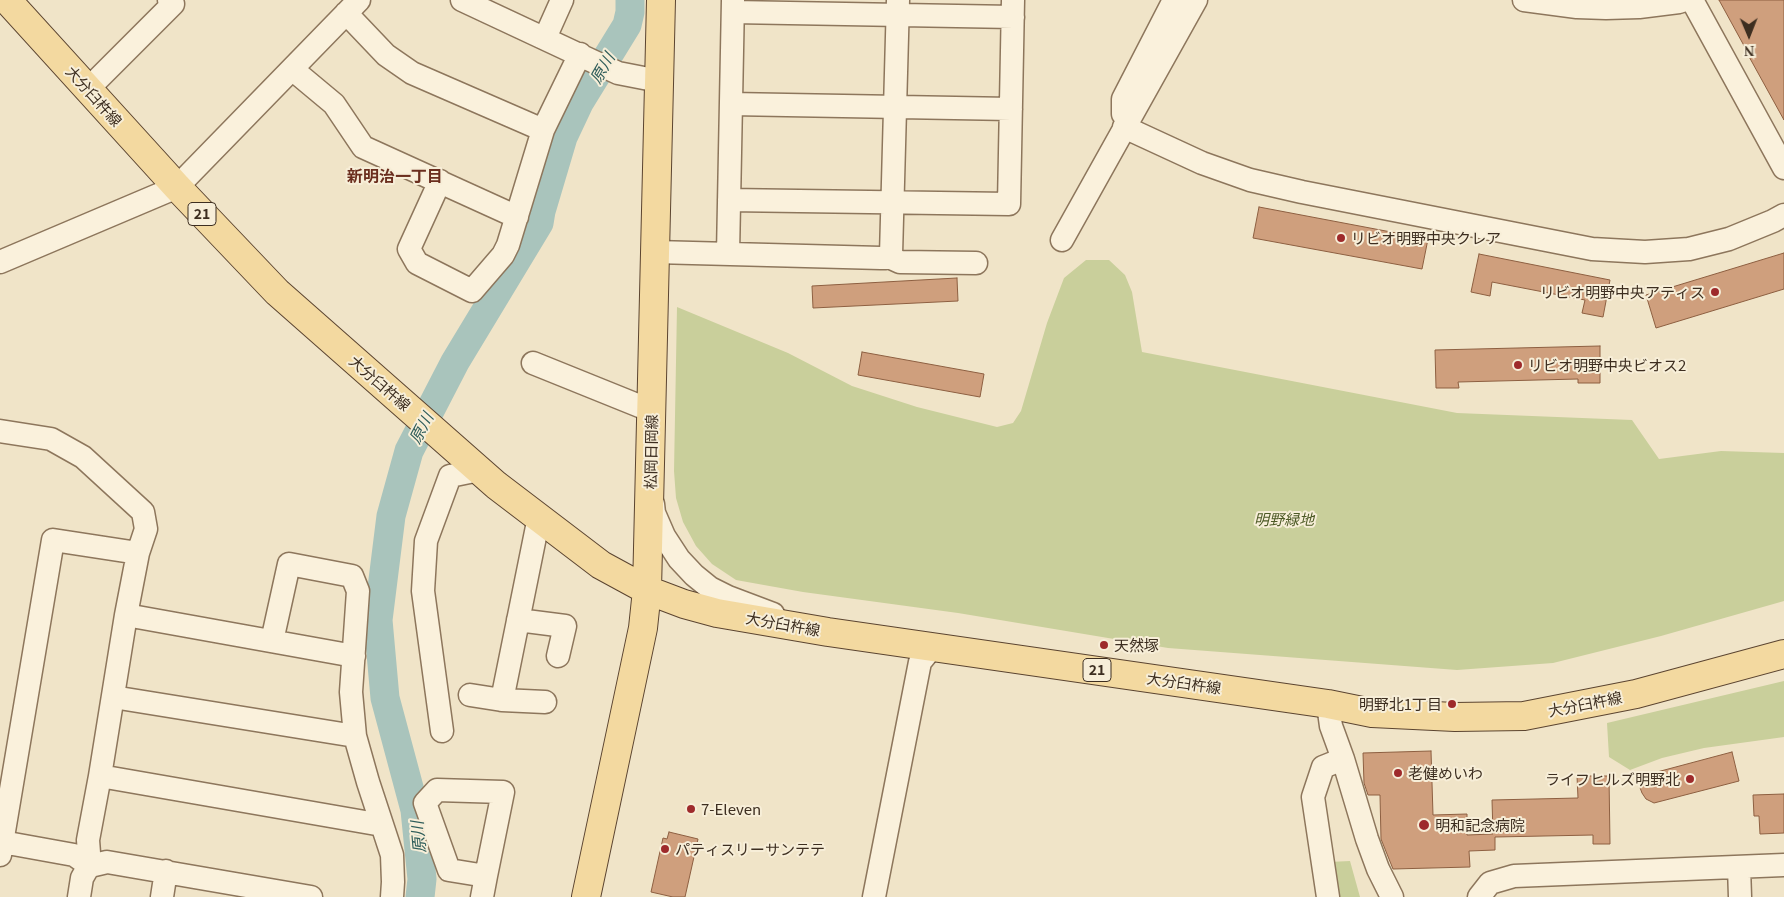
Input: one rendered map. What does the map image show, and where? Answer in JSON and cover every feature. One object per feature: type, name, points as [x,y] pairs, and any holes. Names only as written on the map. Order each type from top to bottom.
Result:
[{"type":"main road","name":"松岡日岡線","points":[[586,897],[643,628],[648,590],[661,0]]},
{"type":"main road","name":"大分臼杵線","points":[[7,4],[277,292],[479,470],[538,517],[601,564],[648,590],[684,604],[717,612],[828,632],[1328,704],[1372,713],[1455,717],[1524,716],[1636,694],[1784,654]]},
{"type":"street","points":[[88,89],[173,4],[169,0]]},
{"type":"street","points":[[462,0],[618,73],[659,81]]},
{"type":"street","points":[[545,38],[562,0]]},
{"type":"street","points":[[1124,127],[1123,99],[1174,0]]},
{"type":"street","points":[[1062,240],[1196,0]]},
{"type":"street","points":[[1524,0],[1557,5],[1606,8],[1639,7],[1685,0]]},
{"type":"street","points":[[1692,0],[1784,168]]},
{"type":"street","points":[[0,262],[177,187],[352,6],[386,55],[412,72],[543,130]]},
{"type":"street","points":[[728,254],[729,200],[733,6],[1013,8],[1009,204],[729,200]]},
{"type":"street","points":[[888,257],[892,250],[894,202],[898,7]]},
{"type":"street","points":[[440,181],[409,249],[417,263],[472,291],[503,255],[543,130],[582,55]]},
{"type":"street","points":[[292,69],[334,104],[363,146],[517,216]]},
{"type":"street","points":[[731,104],[1011,109]]},
{"type":"street","points":[[1124,127],[1202,163],[1250,180],[1592,249],[1645,252],[1688,249],[1729,239],[1784,215]]},
{"type":"street","points":[[655,252],[888,257],[900,262],[976,263]]},
{"type":"street","points":[[533,363],[652,411]]},
{"type":"street","points":[[0,431],[51,440],[83,457],[143,512],[146,529],[138,553],[126,615],[88,840],[90,866],[82,878],[79,897]]},
{"type":"street","points":[[442,731],[423,591],[426,541],[450,476],[479,470]]},
{"type":"street","points":[[650,480],[654,512],[664,536],[679,559],[694,575],[710,588],[728,597],[828,632]]},
{"type":"street","points":[[502,700],[538,517]]},
{"type":"street","points":[[138,553],[54,540],[9,752],[1,848],[74,855],[90,866],[107,862],[311,897]]},
{"type":"street","points":[[272,641],[289,564],[352,576],[358,591],[351,692],[355,736],[392,855],[392,897]]},
{"type":"street","points":[[126,615],[354,656]]},
{"type":"street","points":[[518,620],[565,626],[558,656]]},
{"type":"street","points":[[874,897],[920,662],[933,646]]},
{"type":"street","points":[[470,696],[545,702]]},
{"type":"street","points":[[113,697],[355,736]]},
{"type":"street","points":[[1328,704],[1331,726],[1367,839],[1378,869],[1392,897]]},
{"type":"street","points":[[1328,897],[1313,797],[1323,767],[1343,759]]},
{"type":"street","points":[[100,776],[382,825]]},
{"type":"street","points":[[1479,897],[1490,883],[1514,876],[1784,865]]},
{"type":"street","points":[[1739,867],[1740,897]]},
{"type":"street","points":[[162,897],[166,871]]},
{"type":"green space","name":"明野緑地","points":[[1086,260],[1109,260],[1125,275],[1132,292],[1142,352],[1457,413],[1632,420],[1659,459],[1721,451],[1784,453],[1784,601],[1661,636],[1553,663],[1457,670],[1168,648],[958,613],[803,592],[736,580],[712,564],[696,546],[683,522],[676,498],[674,471],[677,307],[788,353],[852,386],[917,407],[997,427],[1013,423],[1021,411],[1047,323],[1064,278]]},
{"type":"green space","points":[[1784,681],[1784,737],[1704,748],[1662,758],[1630,770],[1609,757],[1607,723]]},
{"type":"green space","points":[[1350,861],[1360,897],[1333,897],[1329,862]]},
{"type":"building","points":[[1719,0],[1784,0],[1784,120],[1747,53]]},
{"type":"building","name":"リビオ明野中央クレア","points":[[1259,207],[1428,239],[1422,269],[1253,238]]},
{"type":"building","name":"リビオ明野中央アティス","points":[[1784,253],[1784,289],[1656,328],[1646,295]]},
{"type":"building","points":[[1479,254],[1610,280],[1603,317],[1582,313],[1585,300],[1492,282],[1490,296],[1471,292]]},
{"type":"building","points":[[957,278],[958,301],[813,308],[812,286]]},
{"type":"building","name":"リビオ明野中央ビオス2","points":[[1600,346],[1600,383],[1578,383],[1578,379],[1458,382],[1459,388],[1436,388],[1435,350]]},
{"type":"building","points":[[862,352],[984,374],[980,397],[858,375]]},
{"type":"building","points":[[1431,751],[1433,815],[1467,814],[1467,835],[1493,834],[1492,800],[1578,798],[1577,776],[1609,776],[1610,844],[1593,844],[1593,835],[1495,837],[1495,850],[1469,851],[1470,867],[1393,869],[1381,839],[1380,795],[1368,795],[1364,783],[1363,753]]},
{"type":"building","name":"ライフヒルズ明野北","points":[[1732,752],[1739,781],[1654,803],[1646,799],[1642,793],[1639,785],[1642,776]]},
{"type":"building","points":[[1784,794],[1784,833],[1760,834],[1759,816],[1754,816],[1753,795]]},
{"type":"building","points":[[669,832],[698,839],[685,897],[673,897],[651,892],[663,838],[667,839]]},
{"type":"waterway","name":"原川","points":[[420,897],[422,879],[415,810],[385,698],[378,620],[391,516],[409,451],[455,362],[539,223],[563,137],[579,103],[627,25],[630,0]]},
{"type":"place","name":"リビオ明野中央クレア","points":[[1341,238]]},
{"type":"place","name":"リビオ明野中央アティス","points":[[1715,292]]},
{"type":"place","name":"リビオ明野中央ビオス2","points":[[1518,365]]},
{"type":"place","name":"天然塚","points":[[1104,645]]},
{"type":"place","name":"明野北1丁目","points":[[1452,704]]},
{"type":"place","name":"老健めいわ","points":[[1398,773]]},
{"type":"place","name":"ライフヒルズ明野北","points":[[1690,779]]},
{"type":"place","name":"7-Eleven","points":[[691,809]]},
{"type":"place","name":"明和記念病院","points":[[1424,825]]},
{"type":"place","name":"パティスリーサンテテ","points":[[665,849]]},
{"type":"district","name":"新明治一丁目","points":[[395,176]]}]
